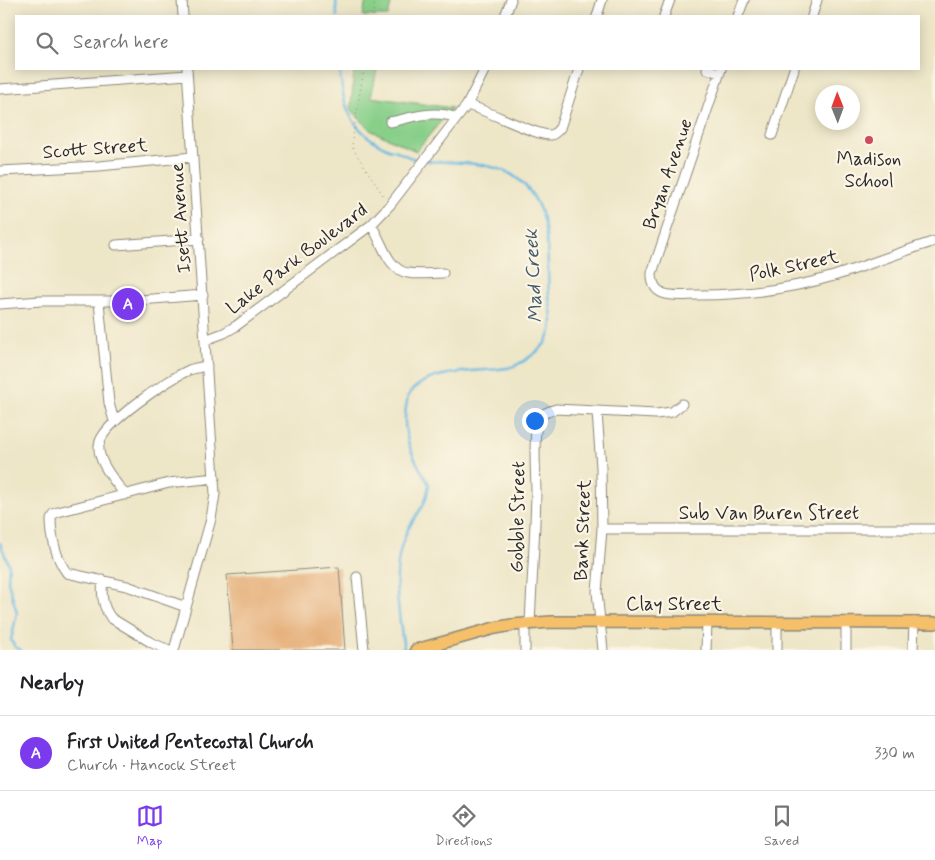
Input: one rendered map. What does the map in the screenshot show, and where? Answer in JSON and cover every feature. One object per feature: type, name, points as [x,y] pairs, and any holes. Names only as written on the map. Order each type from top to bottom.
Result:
[{"type":"main road","name":"Clay Street","points":[[418,650],[495,628],[528,623],[600,621],[935,623]]},
{"type":"street","points":[[182,0],[183,15]]},
{"type":"street","points":[[505,15],[511,0]]},
{"type":"street","points":[[596,15],[602,0]]},
{"type":"street","points":[[664,15],[670,0]]},
{"type":"street","points":[[738,15],[744,0]]},
{"type":"street","points":[[812,15],[817,0]]},
{"type":"street","name":"Lake Park Boulevard","points":[[205,340],[236,326],[371,225],[390,205],[467,105],[485,70]]},
{"type":"street","points":[[467,105],[536,132],[550,135],[556,133],[560,128],[580,70]]},
{"type":"street","points":[[772,135],[794,70]]},
{"type":"street","name":"Bryan Avenue","points":[[656,289],[652,281],[652,273],[720,71]]},
{"type":"street","points":[[0,89],[187,72]]},
{"type":"street","name":"Isett Avenue","points":[[174,650],[212,519],[215,478],[187,72]]},
{"type":"street","points":[[390,122],[442,113],[457,118]]},
{"type":"street","name":"Scott Street","points":[[0,171],[99,166],[193,157]]},
{"type":"street","points":[[371,225],[381,240],[388,257],[398,270],[408,273],[443,273]]},
{"type":"street","points":[[116,245],[199,239]]},
{"type":"street","name":"Polk Street","points":[[656,289],[670,295],[712,295],[740,294],[785,288],[833,276],[935,241]]},
{"type":"street","points":[[0,304],[41,301],[128,301],[203,295]]},
{"type":"street","points":[[99,302],[109,403],[114,421]]},
{"type":"street","points":[[124,495],[104,463],[99,446],[104,432],[114,421],[148,395],[180,374],[194,368],[207,366]]},
{"type":"street","points":[[597,412],[666,413],[672,412],[682,404]]},
{"type":"street","name":"Gobble Street","points":[[525,650],[534,561],[537,424],[543,414],[550,410],[597,412]]},
{"type":"street","name":"Bank Street","points":[[597,412],[601,468],[602,529],[597,592],[603,650]]},
{"type":"street","points":[[186,607],[127,586],[67,573],[61,566],[51,519],[53,514],[58,512],[169,483],[215,478]]},
{"type":"street","name":"Sub Van Buren Street","points":[[602,529],[935,529]]},
{"type":"street","points":[[357,577],[364,650]]},
{"type":"street","points":[[103,580],[102,596],[106,611],[111,618],[152,643],[169,650]]},
{"type":"street","points":[[706,650],[707,622]]},
{"type":"street","points":[[776,650],[777,622]]},
{"type":"street","points":[[846,622],[846,650]]},
{"type":"street","points":[[913,650],[914,622]]},
{"type":"path","points":[[372,15],[376,0]]},
{"type":"path","points":[[364,70],[352,141],[353,149],[390,205]]},
{"type":"green space","points":[[366,0],[392,0],[388,15],[363,15]]},
{"type":"green space","points":[[354,70],[377,70],[371,97],[452,108],[416,151],[370,130],[351,109]]},
{"type":"building","points":[[339,567],[345,650],[233,650],[227,575]]},
{"type":"waterway","name":"Mad Creek","points":[[336,0],[337,15]]},
{"type":"waterway","name":"Mad Creek","points":[[340,70],[343,95],[351,117],[358,127],[376,143],[412,158],[422,160]]},
{"type":"waterway","name":"Mad Creek","points":[[404,650],[397,593],[400,550],[409,527],[424,503],[429,484],[418,466],[407,438],[405,418],[408,396],[426,380],[439,376],[468,371],[507,368],[519,364],[544,345],[552,326],[546,233],[538,204],[530,191],[518,179],[498,169],[475,164],[427,161]]},
{"type":"waterway","points":[[0,543],[9,565],[8,581],[17,613],[11,640],[15,647],[21,650]]},
{"type":"place","name":"Madison School","points":[[869,140]]},
{"type":"place","name":"First United Pentecostal Church","points":[[128,304]]}]
